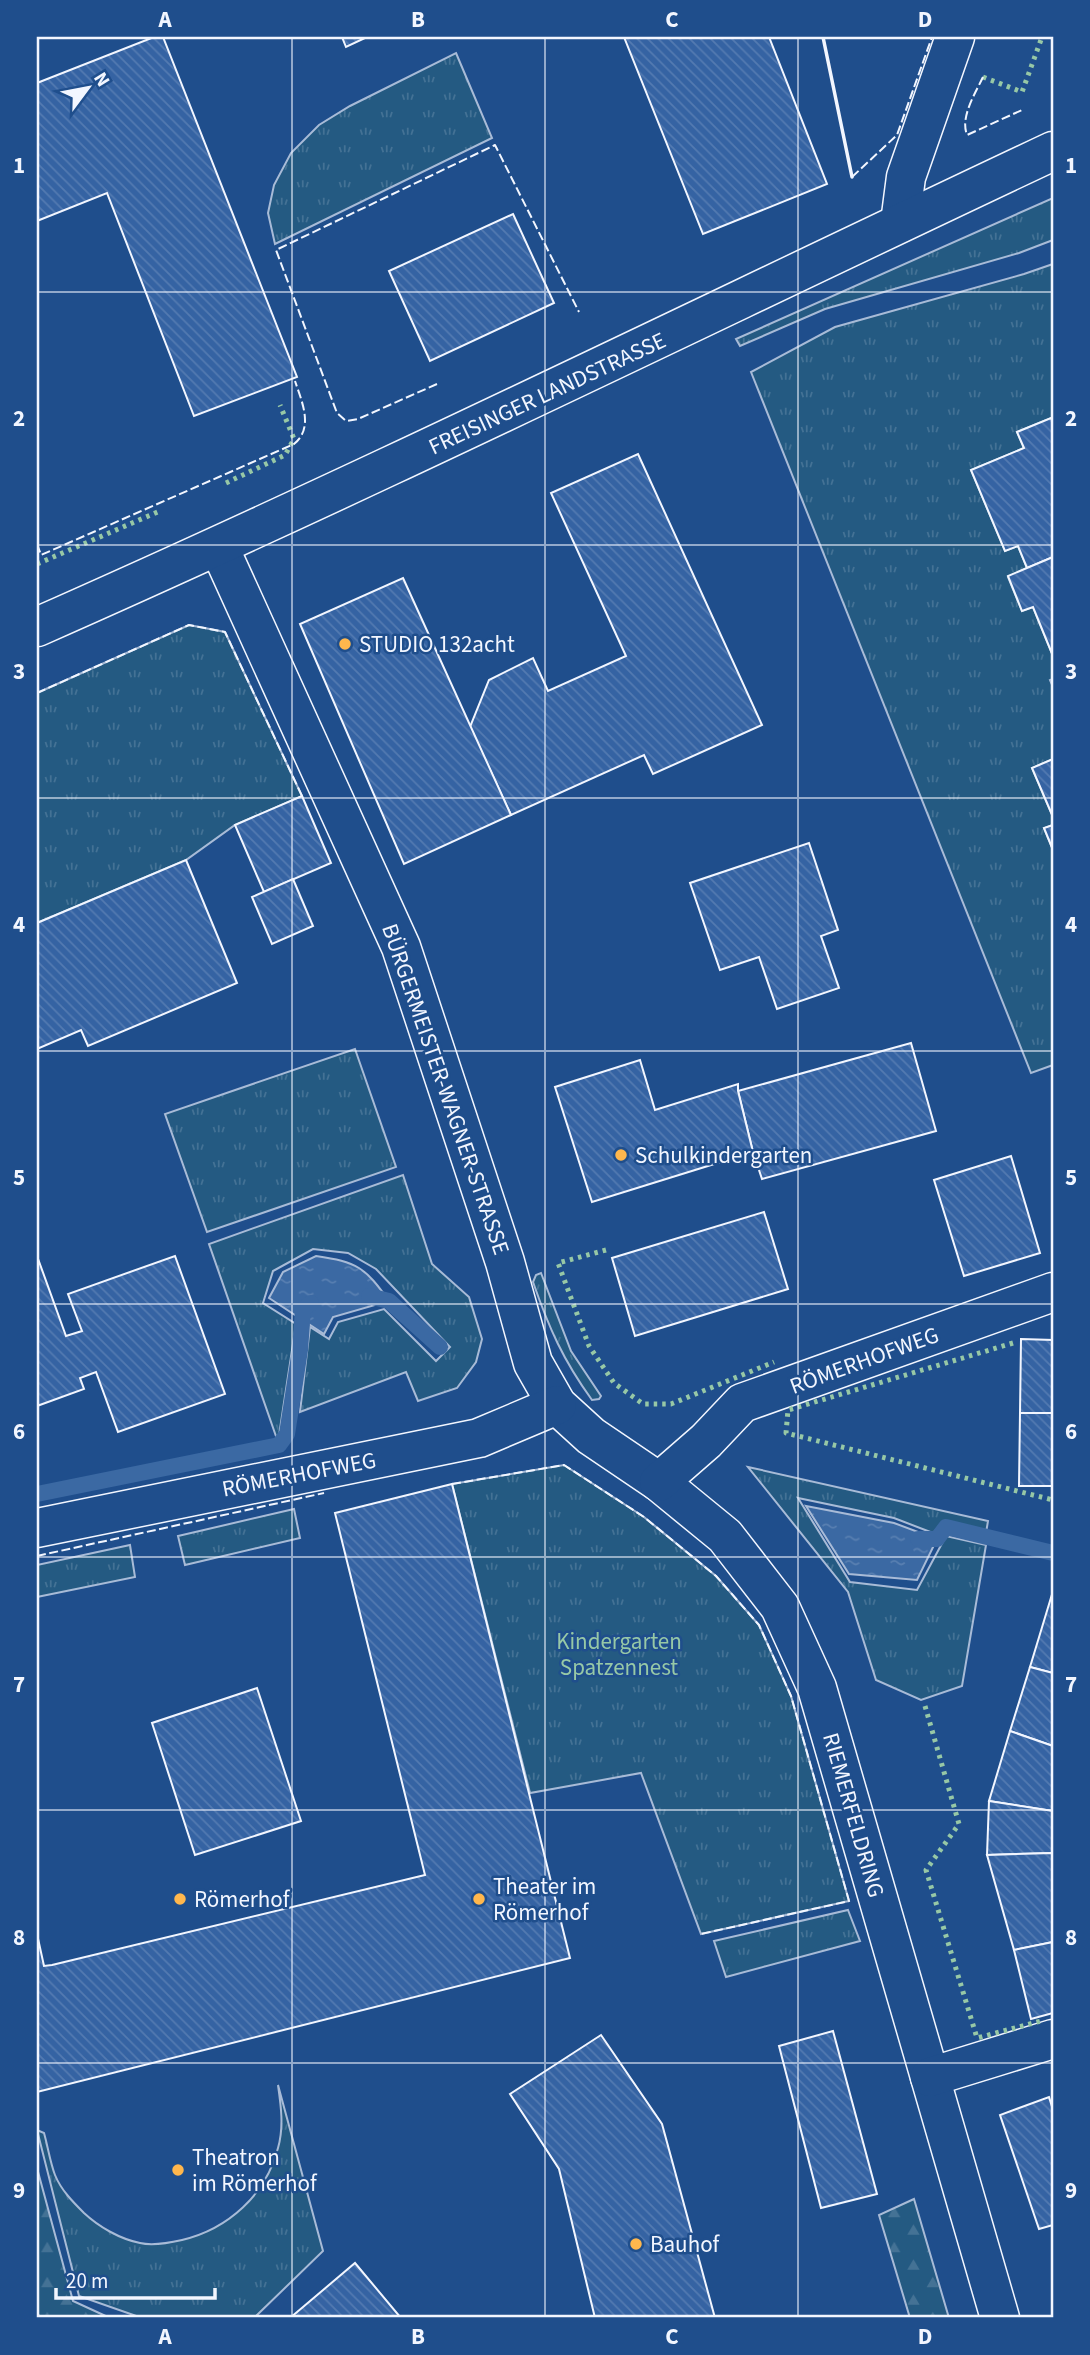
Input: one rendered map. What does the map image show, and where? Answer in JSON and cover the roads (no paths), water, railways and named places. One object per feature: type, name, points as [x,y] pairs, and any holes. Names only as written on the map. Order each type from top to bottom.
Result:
[{"type":"street","points":[[900,223],[906,177],[955,37]]},
{"type":"street","name":"FREISINGER LANDSTRASSE","points":[[37,627],[219,547],[1053,151]]},
{"type":"street","name":"BÜRGERMEISTER-WAGNER-STRASSE","points":[[219,547],[401,947],[505,1262],[533,1363],[557,1405]]},
{"type":"street","name":"RÖMERHOFWEG","points":[[659,1482],[706,1441],[742,1403],[1053,1292]]},
{"type":"street","name":"RIEMERFELDRING","points":[[557,1405],[590,1436],[659,1482],[724,1536],[780,1607],[817,1688],[1000,2318]]},
{"type":"street","name":"RÖMERHOFWEG","points":[[37,1528],[479,1438],[557,1405]]},
{"type":"street","points":[[930,2077],[1053,2039]]},
{"type":"water","points":[[316,1256],[359,1268],[373,1280],[389,1301],[333,1317],[324,1334],[269,1298],[283,1272]]},
{"type":"water","points":[[806,1506],[894,1523],[937,1539],[917,1580],[849,1574]]},
{"type":"waterway","points":[[369,1296],[389,1301],[440,1347]]},
{"type":"waterway","points":[[37,1494],[279,1445],[287,1434],[300,1350],[303,1309],[311,1303]]},
{"type":"waterway","points":[[918,1539],[937,1539],[946,1527],[1053,1553]]},
{"type":"place","name":"STUDIO 132acht","points":[[345,644]]},
{"type":"place","name":"Schulkindergarten","points":[[621,1155]]},
{"type":"place","name":"Römerhof","points":[[180,1899]]},
{"type":"place","name":"Theater im Römerhof","points":[[479,1899]]},
{"type":"place","name":"Theatron im Römerhof","points":[[178,2170]]},
{"type":"place","name":"Bauhof","points":[[636,2244]]},
{"type":"park label","name":"Kindergarten Spatzennest","points":[[619,1654]]}]
